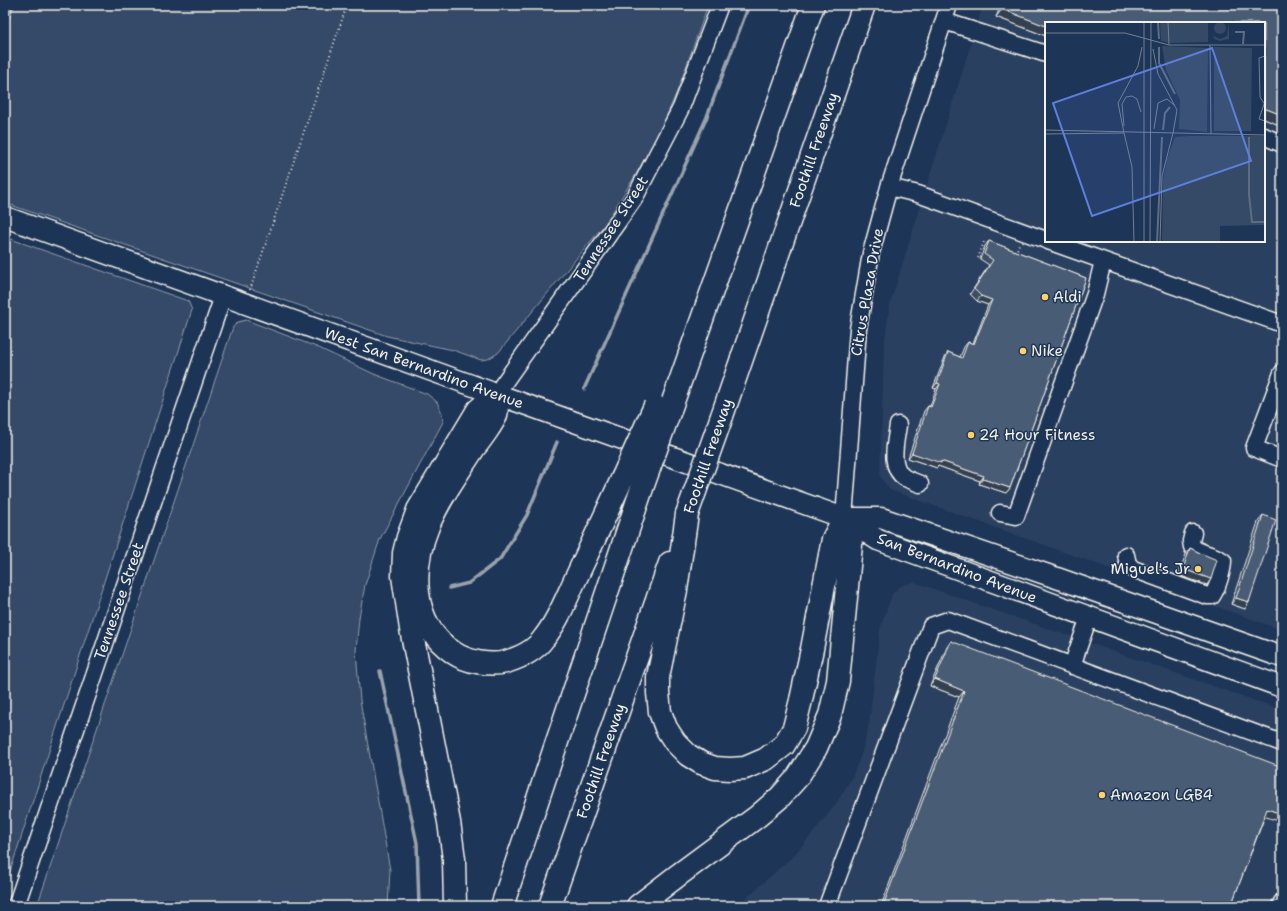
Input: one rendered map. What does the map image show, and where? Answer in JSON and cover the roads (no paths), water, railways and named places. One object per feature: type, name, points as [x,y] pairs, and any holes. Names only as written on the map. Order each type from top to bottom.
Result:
[{"type":"highway","points":[[496,394],[496,415],[435,509],[424,534],[418,560],[417,582],[419,603],[432,634],[454,654],[471,660],[489,663],[502,663],[516,659],[531,651],[544,639],[559,615],[622,478],[687,361],[813,5]]},
{"type":"highway","name":"Foothill Freeway","points":[[550,906],[864,5]]},
{"type":"highway","points":[[455,906],[454,859],[449,822],[411,629],[403,576],[404,552],[418,510],[478,410],[496,394]]},
{"type":"highway","points":[[502,906],[642,488],[662,408]]},
{"type":"highway","points":[[687,514],[676,590],[658,677],[660,712],[666,728],[675,742],[688,755],[701,763],[715,768],[730,769],[745,768],[766,759],[784,745],[794,728],[802,700],[833,539],[844,518]]},
{"type":"highway","points":[[638,906],[758,816],[780,797],[797,778],[816,748],[830,715],[838,681],[851,546],[844,518]]},
{"type":"main road","name":"West San Bernardino Avenue","points":[[5,217],[844,518]]},
{"type":"main road","name":"San Bernardino Avenue","points":[[844,518],[878,540],[1282,687]]},
{"type":"main road","name":"San Bernardino Avenue","points":[[844,518],[881,518],[1054,576],[1282,657]]},
{"type":"street","name":"Tennessee Street","points":[[496,394],[634,199],[681,108],[720,5]]},
{"type":"street","name":"Citrus Plaza Drive","points":[[844,518],[858,329],[871,253],[889,186],[949,5]]},
{"type":"street","points":[[944,21],[1045,54]]},
{"type":"street","points":[[1265,136],[1282,144]]},
{"type":"street","points":[[889,186],[918,194],[1045,240]]},
{"type":"street","points":[[1050,242],[1282,324]]},
{"type":"street","points":[[1000,513],[1016,516],[1095,294],[1103,261]]},
{"type":"street","name":"Tennessee Street","points":[[16,906],[223,296]]},
{"type":"street","points":[[1282,373],[1254,448],[1282,459]]},
{"type":"street","points":[[898,425],[894,457],[897,470],[905,478],[920,484]]},
{"type":"street","points":[[1126,555],[1128,564],[1133,569],[1207,596],[1212,596],[1215,592],[1223,566],[1223,561],[1219,558],[1196,551],[1192,547],[1190,541],[1193,533]]},
{"type":"street","points":[[1072,666],[1089,617]]},
{"type":"street","points":[[827,906],[931,626],[948,620],[1282,743]]},
{"type":"street","points":[[1280,906],[1282,902]]},
{"type":"waterway","points":[[5,27],[13,5]]},
{"type":"waterway","points":[[584,389],[706,119],[749,5]]},
{"type":"waterway","points":[[449,588],[469,583],[500,559],[527,515],[557,442]]},
{"type":"waterway","points":[[380,671],[417,843],[419,906]]},
{"type":"place","name":"Aldi","points":[[1045,297]]},
{"type":"place","name":"Nike","points":[[1023,351]]},
{"type":"place","name":"24 Hour Fitness","points":[[971,435]]},
{"type":"place","name":"Miguel's Jr","points":[[1198,569]]},
{"type":"place","name":"Amazon LGB4","points":[[1102,795]]}]
